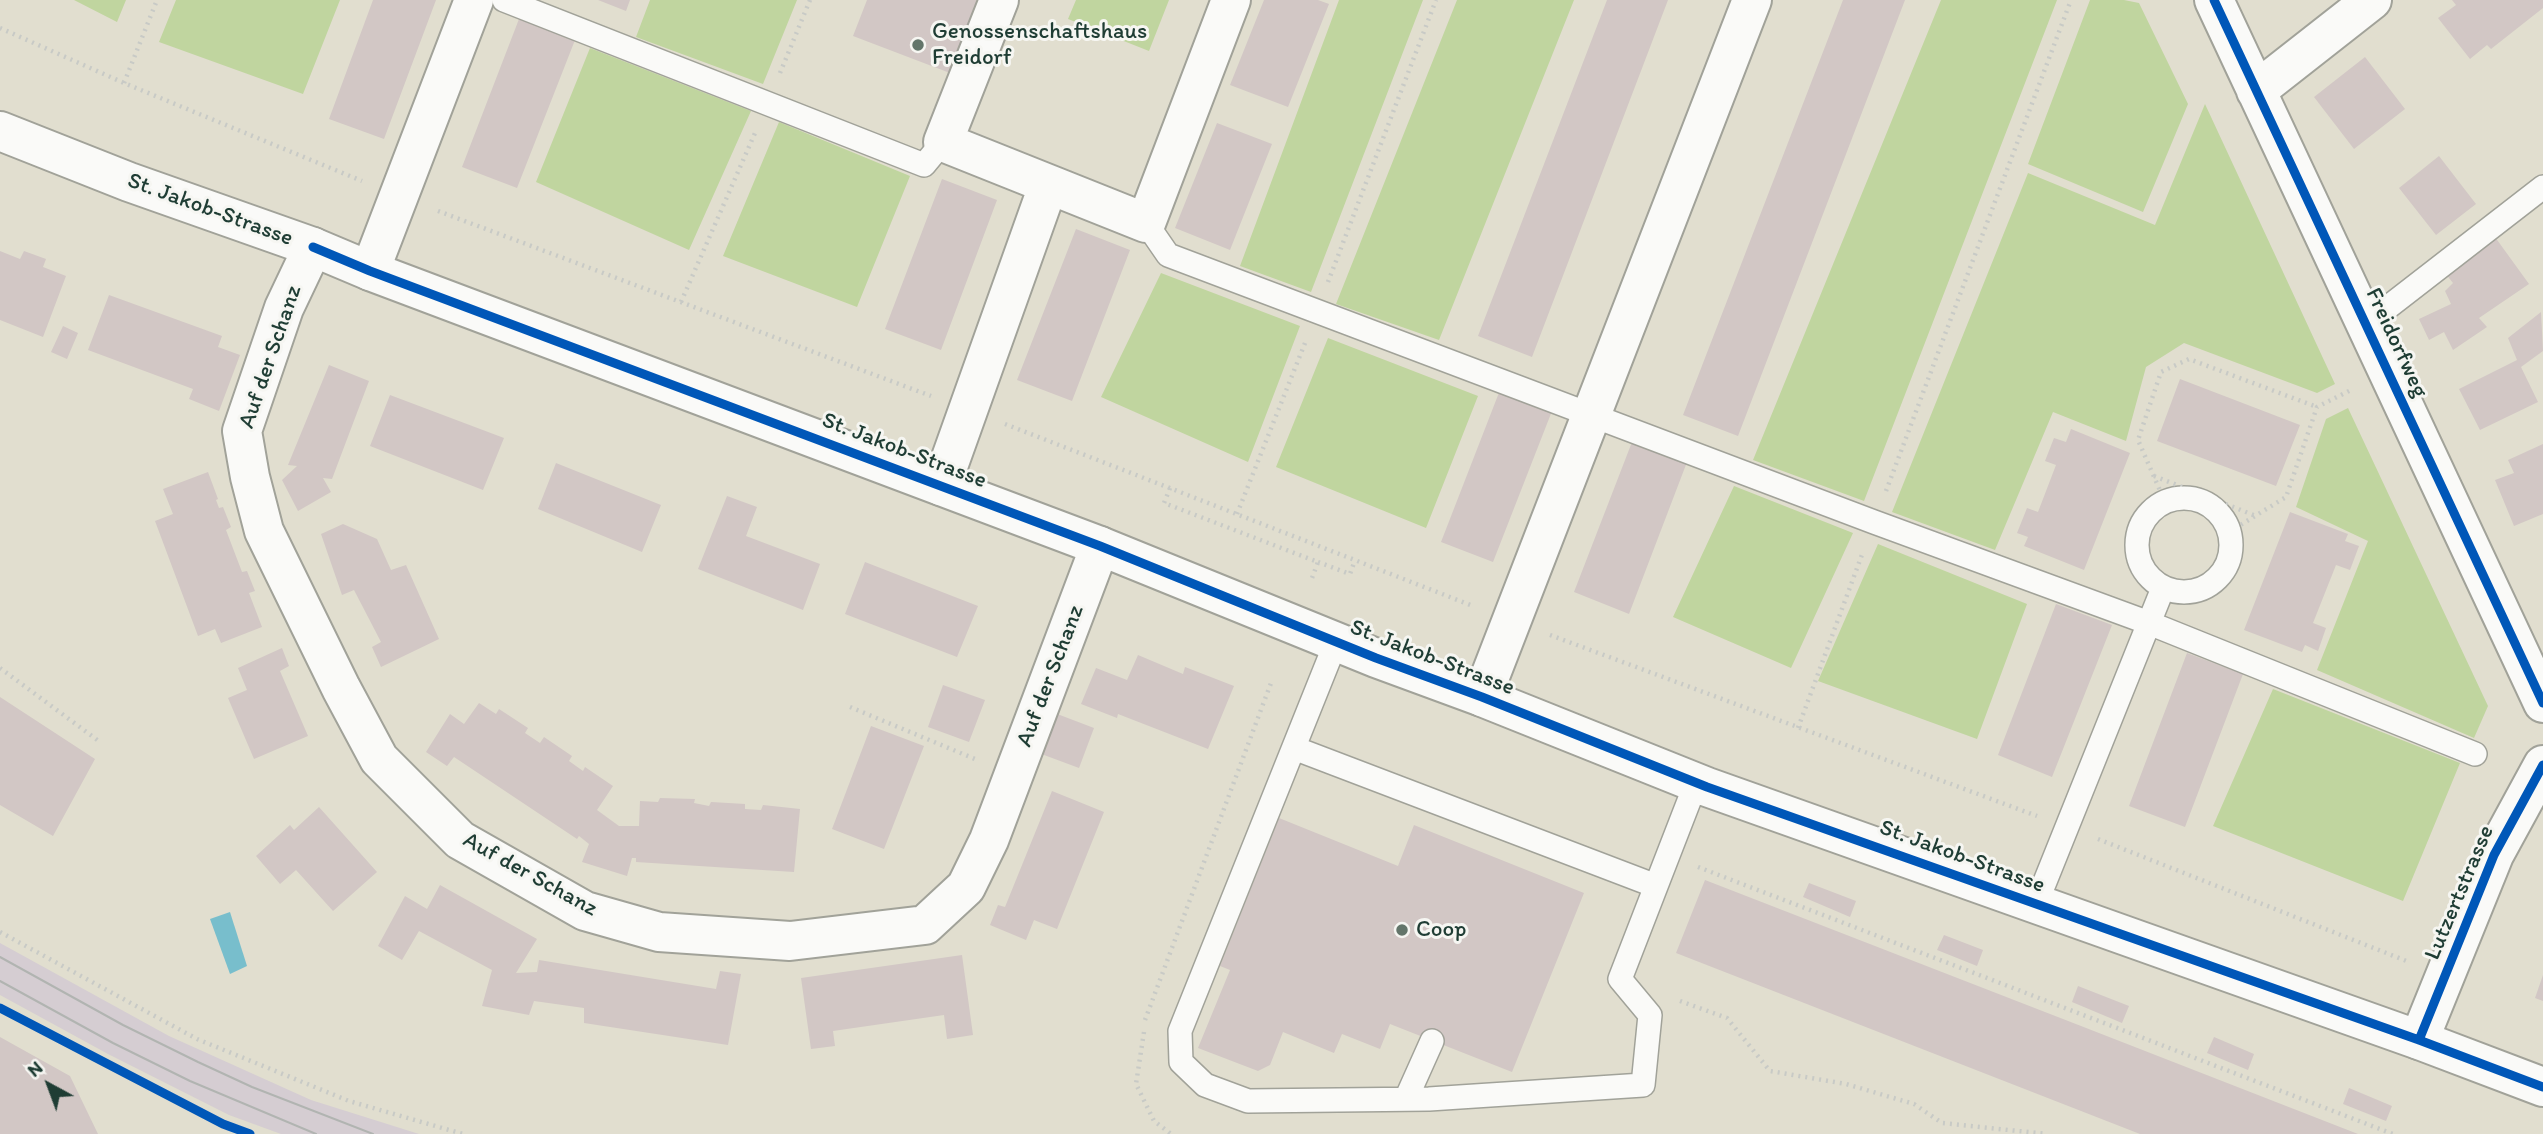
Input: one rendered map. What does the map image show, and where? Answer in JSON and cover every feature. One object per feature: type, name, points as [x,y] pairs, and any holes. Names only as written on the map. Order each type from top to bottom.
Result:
[{"type":"street","points":[[370,271],[474,0]]},
{"type":"street","points":[[999,0],[943,142],[1146,223],[1231,0]]},
{"type":"street","points":[[1482,697],[1752,0]]},
{"type":"street","name":"Freidorfweg","points":[[2214,0],[2543,702]]},
{"type":"street","points":[[2256,91],[2372,0]]},
{"type":"street","name":"St. Jakob-Strasse","points":[[0,131],[1100,546],[1696,783],[2419,1040],[2543,1087]]},
{"type":"street","points":[[940,486],[1048,186]]},
{"type":"street","name":"Auf der Schanz","points":[[313,247],[284,308],[242,431],[264,531],[379,759],[460,840],[585,911],[659,932],[790,941],[925,925],[966,887],[989,840],[1100,546]]},
{"type":"street","name":"Lutzertstrasse","points":[[2419,1040],[2494,855],[2543,765]]},
{"type":"lane","points":[[504,0],[923,165],[943,142]]},
{"type":"lane","points":[[2365,325],[2543,187]]},
{"type":"lane","points":[[1146,223],[1168,255],[2149,623],[2475,754]]},
{"type":"lane","points":[[2186,498],[2202,501],[2215,509],[2226,521],[2232,552],[2218,579],[2205,588],[2190,593],[2163,588],[2148,577],[2140,563],[2138,532],[2145,518],[2165,502],[2186,498]]},
{"type":"lane","points":[[2036,904],[2163,588]]},
{"type":"lane","points":[[1336,642],[1180,1031],[1181,1062],[1205,1085],[1248,1101],[1405,1099],[1643,1085],[1650,1015],[1620,979],[1696,783]]},
{"type":"lane","points":[[1294,748],[1656,886]]},
{"type":"lane","points":[[1405,1099],[1432,1041]]},
{"type":"path","points":[[124,83],[157,0]]},
{"type":"path","points":[[681,302],[810,0]]},
{"type":"path","points":[[1237,514],[1436,0]]},
{"type":"path","points":[[1798,728],[2071,0]]},
{"type":"path","points":[[0,28],[124,83],[399,196],[968,410],[1512,621],[2067,827],[2445,976]]},
{"type":"path","points":[[2165,502],[2138,440],[2161,372],[2189,359],[2317,407]]},
{"type":"path","points":[[2229,532],[2286,497],[2317,407],[2388,372]]},
{"type":"path","points":[[2153,476],[2256,516]]},
{"type":"path","points":[[1170,488],[1164,503],[1350,574],[1355,560]]},
{"type":"path","points":[[1312,578],[1318,562]]},
{"type":"path","points":[[0,668],[100,742]]},
{"type":"path","points":[[850,706],[1016,770]]},
{"type":"path","points":[[1668,855],[2393,1134]]},
{"type":"path","points":[[0,932],[197,1039],[349,1101],[464,1134]]},
{"type":"path","points":[[1620,979],[1727,1018],[1770,1070],[1846,1084],[1914,1104],[1942,1123],[2047,1134]]},
{"type":"shaded area","points":[[0,943],[169,1036],[311,1100],[419,1134],[281,1134],[229,1115],[108,1054],[0,995]]},
{"type":"green space","points":[[74,0],[126,0],[117,22]]},
{"type":"green space","points":[[176,0],[340,0],[303,94],[159,42]]},
{"type":"green space","points":[[650,0],[797,0],[763,84],[636,37]]},
{"type":"green space","points":[[1076,0],[1169,0],[1149,51],[1068,19]]},
{"type":"green space","points":[[1339,0],[1423,0],[1311,292],[1240,266]]},
{"type":"green space","points":[[1457,0],[1574,0],[1439,340],[1336,304]]},
{"type":"green space","points":[[1941,0],[2057,0],[1864,501],[1753,460]]},
{"type":"green space","points":[[2090,0],[2139,3],[2188,104],[2143,212],[2028,164]]},
{"type":"green space","points":[[590,48],[751,111],[689,250],[536,182]]},
{"type":"green space","points":[[2205,104],[2335,384],[2317,393],[2184,343],[2146,367],[2126,441],[2053,412],[1995,550],[1892,512],[2028,173],[2155,225]]},
{"type":"green space","points":[[779,122],[910,176],[857,307],[723,256]]},
{"type":"green space","points":[[1161,273],[1300,326],[1248,462],[1101,397]]},
{"type":"green space","points":[[1328,338],[1478,396],[1426,528],[1276,467]]},
{"type":"green space","points":[[2348,408],[2488,706],[2474,738],[2317,670],[2368,541],[2296,507],[2326,419]]},
{"type":"green space","points":[[1734,486],[1853,533],[1791,668],[1673,617]]},
{"type":"green space","points":[[1878,544],[2027,604],[1977,739],[1818,681]]},
{"type":"green space","points":[[2273,689],[2460,763],[2403,901],[2213,826]]},
{"type":"water","points":[[230,912],[247,966],[230,974],[210,919]]},
{"type":"building","points":[[373,0],[436,0],[384,139],[329,119]]},
{"type":"building","points":[[598,0],[630,0],[626,11]]},
{"type":"building","name":"Genossenschaftshaus Freidorf","points":[[867,0],[977,0],[950,73],[853,36]]},
{"type":"building","points":[[1264,0],[1318,0],[1329,4],[1288,107],[1230,85]]},
{"type":"building","points":[[1607,0],[1668,0],[1532,357],[1478,336]]},
{"type":"building","points":[[1843,0],[1905,0],[1738,436],[1683,415]]},
{"type":"building","points":[[2452,0],[2543,0],[2543,8],[2491,49],[2487,45],[2470,59],[2438,18],[2456,5]]},
{"type":"building","points":[[519,19],[575,40],[517,188],[462,167]]},
{"type":"building","points":[[2365,57],[2405,109],[2354,149],[2314,97]]},
{"type":"building","points":[[1217,123],[1272,144],[1230,250],[1175,228]]},
{"type":"building","points":[[2439,156],[2476,204],[2436,235],[2399,188]]},
{"type":"building","points":[[942,179],[997,200],[941,350],[885,329]]},
{"type":"building","points":[[1076,229],[1130,250],[1072,401],[1017,380]]},
{"type":"building","points":[[2495,237],[2529,284],[2479,318],[2487,327],[2453,350],[2444,332],[2429,340],[2419,319],[2451,304],[2445,291],[2453,283],[2445,273]]},
{"type":"building","points":[[0,251],[20,259],[24,251],[46,259],[43,267],[66,276],[43,337],[0,320]]},
{"type":"building","points":[[109,295],[222,336],[218,347],[240,355],[219,411],[189,399],[193,389],[88,350]]},
{"type":"building","points":[[2541,312],[2543,351],[2521,367],[2538,402],[2480,430],[2459,389],[2517,360],[2508,338]]},
{"type":"building","points":[[63,326],[78,333],[67,359],[51,352]]},
{"type":"building","points":[[329,365],[369,381],[332,479],[323,478],[331,492],[298,511],[282,480],[297,466],[288,465]]},
{"type":"building","points":[[2180,379],[2300,425],[2276,486],[2157,441]]},
{"type":"building","points":[[1500,390],[1552,411],[1493,562],[1441,542]]},
{"type":"building","points":[[390,395],[504,438],[483,490],[370,446]]},
{"type":"building","points":[[2071,429],[2130,453],[2084,570],[2024,546],[2028,537],[2017,533],[2027,508],[2038,512],[2056,465],[2045,461],[2054,438],[2066,442]]},
{"type":"building","points":[[1632,442],[1687,462],[1629,614],[1574,592]]},
{"type":"building","points":[[2543,444],[2543,514],[2514,526],[2495,480],[2514,473],[2508,460]]},
{"type":"building","points":[[556,463],[661,505],[642,552],[538,509]]},
{"type":"building","points":[[208,472],[219,508],[223,507],[231,527],[226,530],[242,572],[247,571],[255,591],[249,593],[262,627],[221,643],[215,629],[198,636],[155,521],[173,514],[163,489]]},
{"type":"building","points":[[727,496],[757,507],[746,536],[820,564],[803,610],[698,569]]},
{"type":"building","points":[[2290,512],[2348,534],[2345,541],[2359,546],[2350,570],[2336,565],[2313,623],[2326,628],[2318,651],[2305,645],[2302,652],[2244,630]]},
{"type":"building","points":[[343,524],[377,539],[391,570],[406,565],[439,639],[381,667],[372,647],[381,642],[354,590],[342,595],[321,534]]},
{"type":"building","points":[[865,562],[978,606],[957,657],[845,614]]},
{"type":"building","points":[[2056,604],[2112,625],[2052,777],[1998,755]]},
{"type":"building","points":[[282,648],[289,666],[280,671],[308,736],[254,759],[228,698],[247,690],[238,668]]},
{"type":"building","points":[[2187,653],[2243,674],[2185,827],[2129,806]]},
{"type":"building","points":[[1138,655],[1183,674],[1185,667],[1234,686],[1208,749],[1118,714],[1117,718],[1081,704],[1096,668],[1127,680]]},
{"type":"building","points":[[943,685],[985,700],[969,742],[928,727]]},
{"type":"building","points":[[0,697],[95,759],[53,836],[0,805]]},
{"type":"building","points":[[479,703],[496,714],[499,709],[528,728],[525,733],[540,743],[544,737],[572,756],[569,761],[583,771],[585,767],[613,786],[597,810],[619,826],[639,826],[640,801],[658,802],[660,798],[695,799],[694,803],[709,806],[711,802],[745,804],[745,809],[761,810],[763,805],[800,809],[794,872],[636,862],[636,858],[632,858],[627,876],[582,862],[589,844],[579,836],[577,839],[454,757],[447,766],[426,752],[450,714],[464,724]]},
{"type":"building","points":[[1052,712],[1094,728],[1079,768],[1036,752]]},
{"type":"building","points":[[871,726],[924,746],[884,849],[832,829]]},
{"type":"building","points":[[1052,791],[1104,812],[1057,929],[1034,920],[1026,940],[990,925],[998,905],[1005,907]]},
{"type":"building","points":[[319,807],[377,872],[333,911],[296,870],[280,884],[256,856],[290,825],[294,830]]},
{"type":"building","name":"Coop","points":[[1279,818],[1398,866],[1414,825],[1584,893],[1512,1072],[1390,1024],[1380,1049],[1342,1034],[1334,1053],[1283,1032],[1270,1065],[1258,1071],[1198,1048],[1230,970],[1220,966]]},
{"type":"building","points":[[1705,880],[2358,1134],[2140,1134],[1676,953]]},
{"type":"building","points":[[1809,883],[1856,901],[1850,917],[1803,897]]},
{"type":"building","points":[[440,885],[537,939],[516,973],[537,972],[539,960],[716,989],[720,971],[741,974],[728,1045],[584,1023],[584,1008],[534,1001],[529,1015],[482,1006],[492,970],[419,931],[402,960],[378,946],[405,896],[427,909]]},
{"type":"building","points":[[1944,935],[1983,950],[1977,966],[1937,950]]},
{"type":"building","points":[[962,955],[973,1035],[947,1039],[944,1015],[833,1031],[835,1046],[811,1049],[801,978]]},
{"type":"building","points":[[2543,975],[2543,1001],[2535,998]]},
{"type":"building","points":[[2078,986],[2129,1006],[2122,1023],[2072,1002]]},
{"type":"building","points":[[0,1037],[70,1076],[98,1134],[0,1134]]},
{"type":"building","points":[[2214,1037],[2254,1054],[2248,1070],[2207,1053]]},
{"type":"building","points":[[2349,1088],[2392,1106],[2386,1121],[2343,1104]]},
{"type":"tram line","points":[[0,957],[123,1025],[198,1062],[252,1087],[373,1134]]},
{"type":"tram line","points":[[0,981],[113,1043],[190,1081],[316,1134]]},
{"type":"cycle path","points":[[2214,0],[2543,703]]},
{"type":"cycle path","points":[[313,247],[370,271],[1100,546],[1376,658],[1482,697],[1707,787],[2419,1040],[2543,1087]]},
{"type":"cycle path","points":[[2419,1040],[2494,855],[2543,765]]},
{"type":"cycle path","points":[[0,1008],[223,1124],[250,1134]]},
{"type":"place","name":"Genossenschaftshaus Freidorf","points":[[918,45]]},
{"type":"place","name":"Coop","points":[[1402,930]]}]
